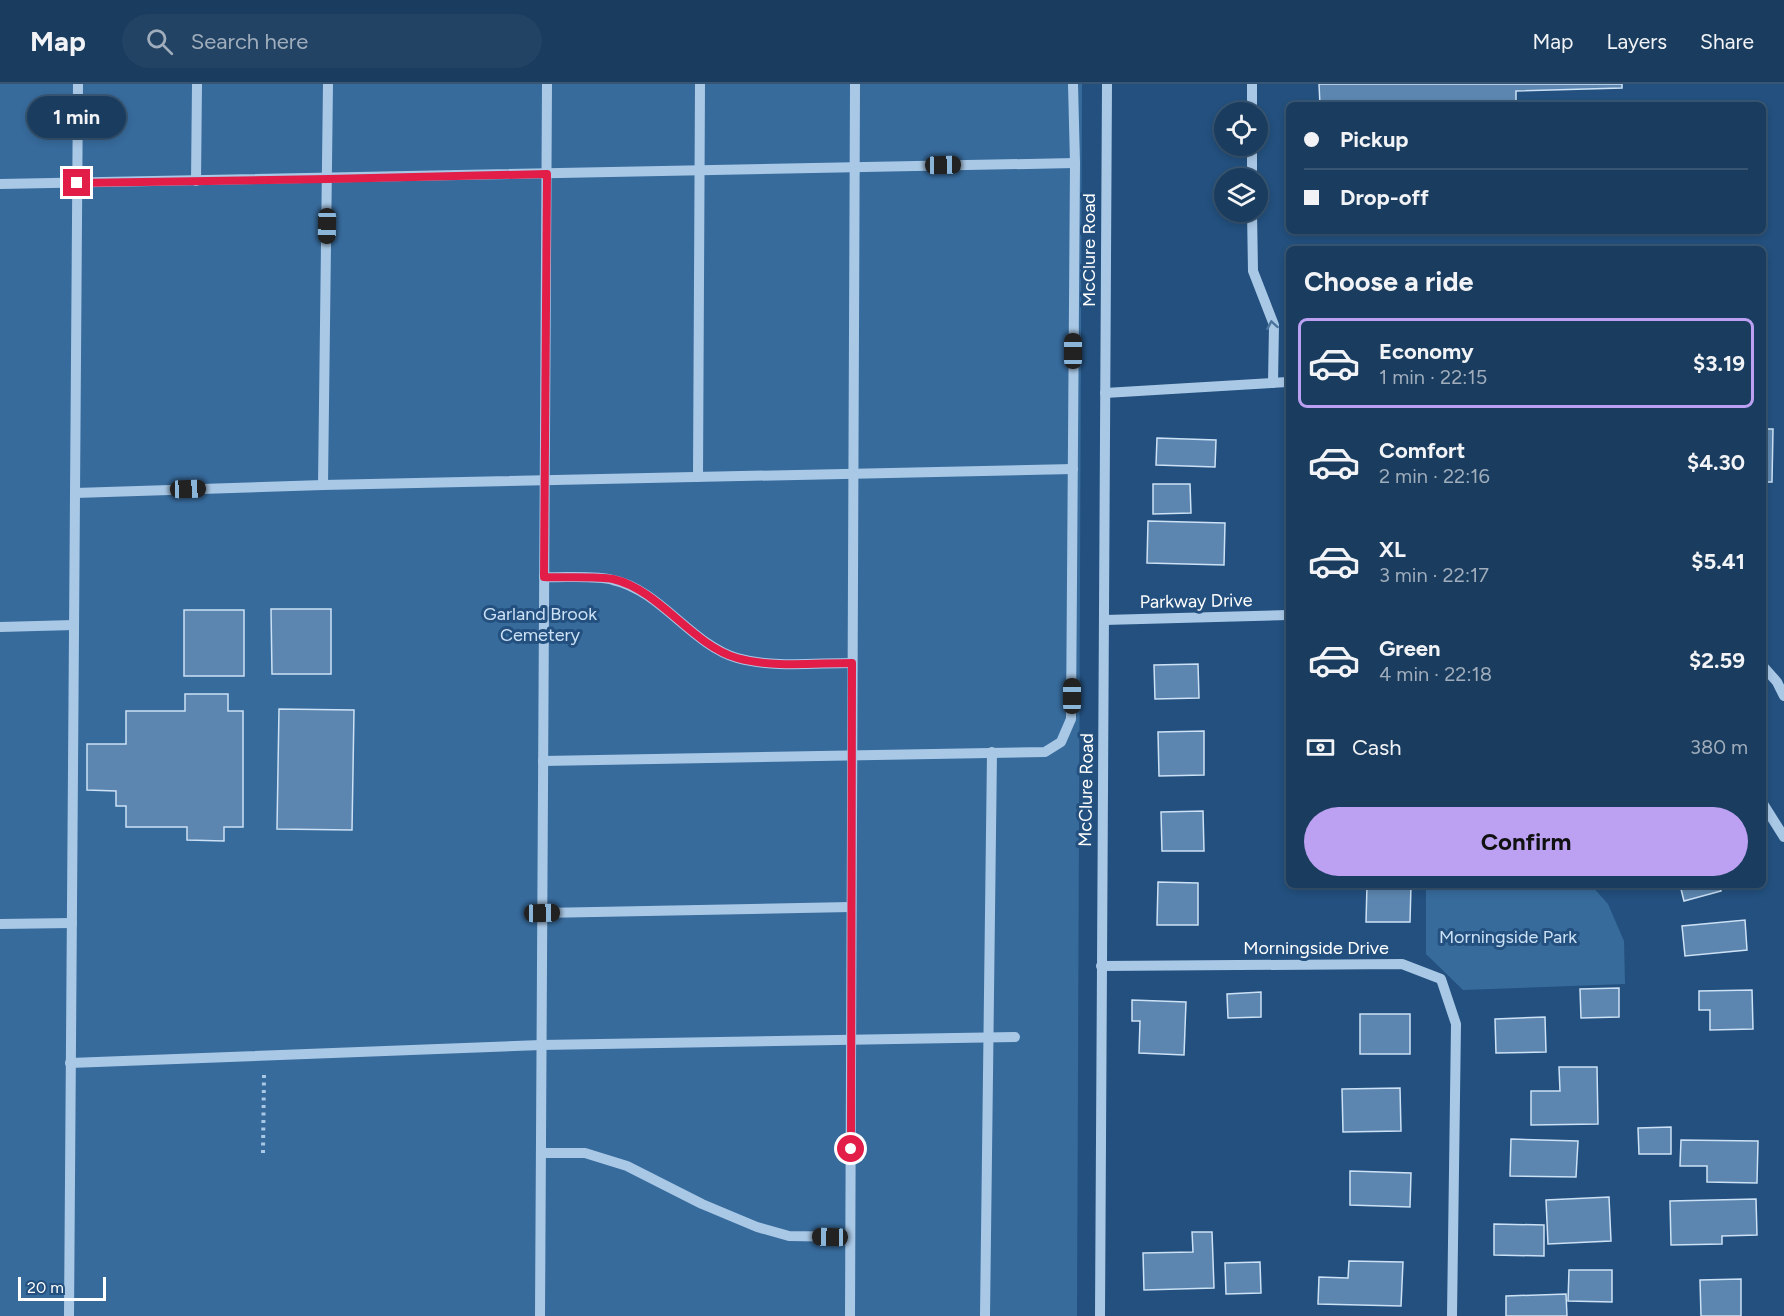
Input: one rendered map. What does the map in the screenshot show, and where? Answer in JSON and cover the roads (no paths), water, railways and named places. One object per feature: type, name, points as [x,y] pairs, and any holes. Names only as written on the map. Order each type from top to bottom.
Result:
[{"type":"street","points":[[69,1316],[78,84]]},
{"type":"street","points":[[196,181],[197,84]]},
{"type":"street","points":[[323,485],[328,84]]},
{"type":"street","points":[[540,1316],[548,84]]},
{"type":"street","points":[[698,477],[700,84]]},
{"type":"street","points":[[850,1316],[855,84]]},
{"type":"street","points":[[543,761],[1046,752],[1061,742],[1071,718],[1075,163],[1073,84]]},
{"type":"street","name":"McClure Road","points":[[1100,1316],[1107,84]]},
{"type":"street","points":[[1252,84],[1252,102]]},
{"type":"street","points":[[0,184],[1075,163]]},
{"type":"street","points":[[1252,222],[1253,272],[1274,325],[1273,383]]},
{"type":"street","points":[[1105,393],[1286,382]]},
{"type":"street","points":[[75,493],[323,485],[1073,469]]},
{"type":"street","points":[[544,577],[613,579],[637,589],[714,646],[735,657],[767,663],[852,663]]},
{"type":"street","name":"Parkway Drive","points":[[1104,620],[1286,615]]},
{"type":"street","points":[[0,627],[74,626]]},
{"type":"street","points":[[1766,669],[1778,682],[1784,696]]},
{"type":"street","points":[[985,1316],[992,752]]},
{"type":"street","points":[[1766,808],[1784,837]]},
{"type":"street","points":[[542,913],[851,907]]},
{"type":"street","points":[[0,924],[72,923]]},
{"type":"street","name":"Morningside Drive","points":[[1101,966],[1402,964],[1441,979],[1456,1024],[1452,1316]]},
{"type":"street","points":[[70,1063],[541,1045],[1015,1037]]},
{"type":"street","points":[[541,1153],[585,1153],[627,1166],[702,1204],[757,1227],[789,1236],[850,1237]]},
{"type":"park label","name":"Garland Brook Cemetery","points":[[540,624]]},
{"type":"park label","name":"Morningside Park","points":[[1508,937]]}]
